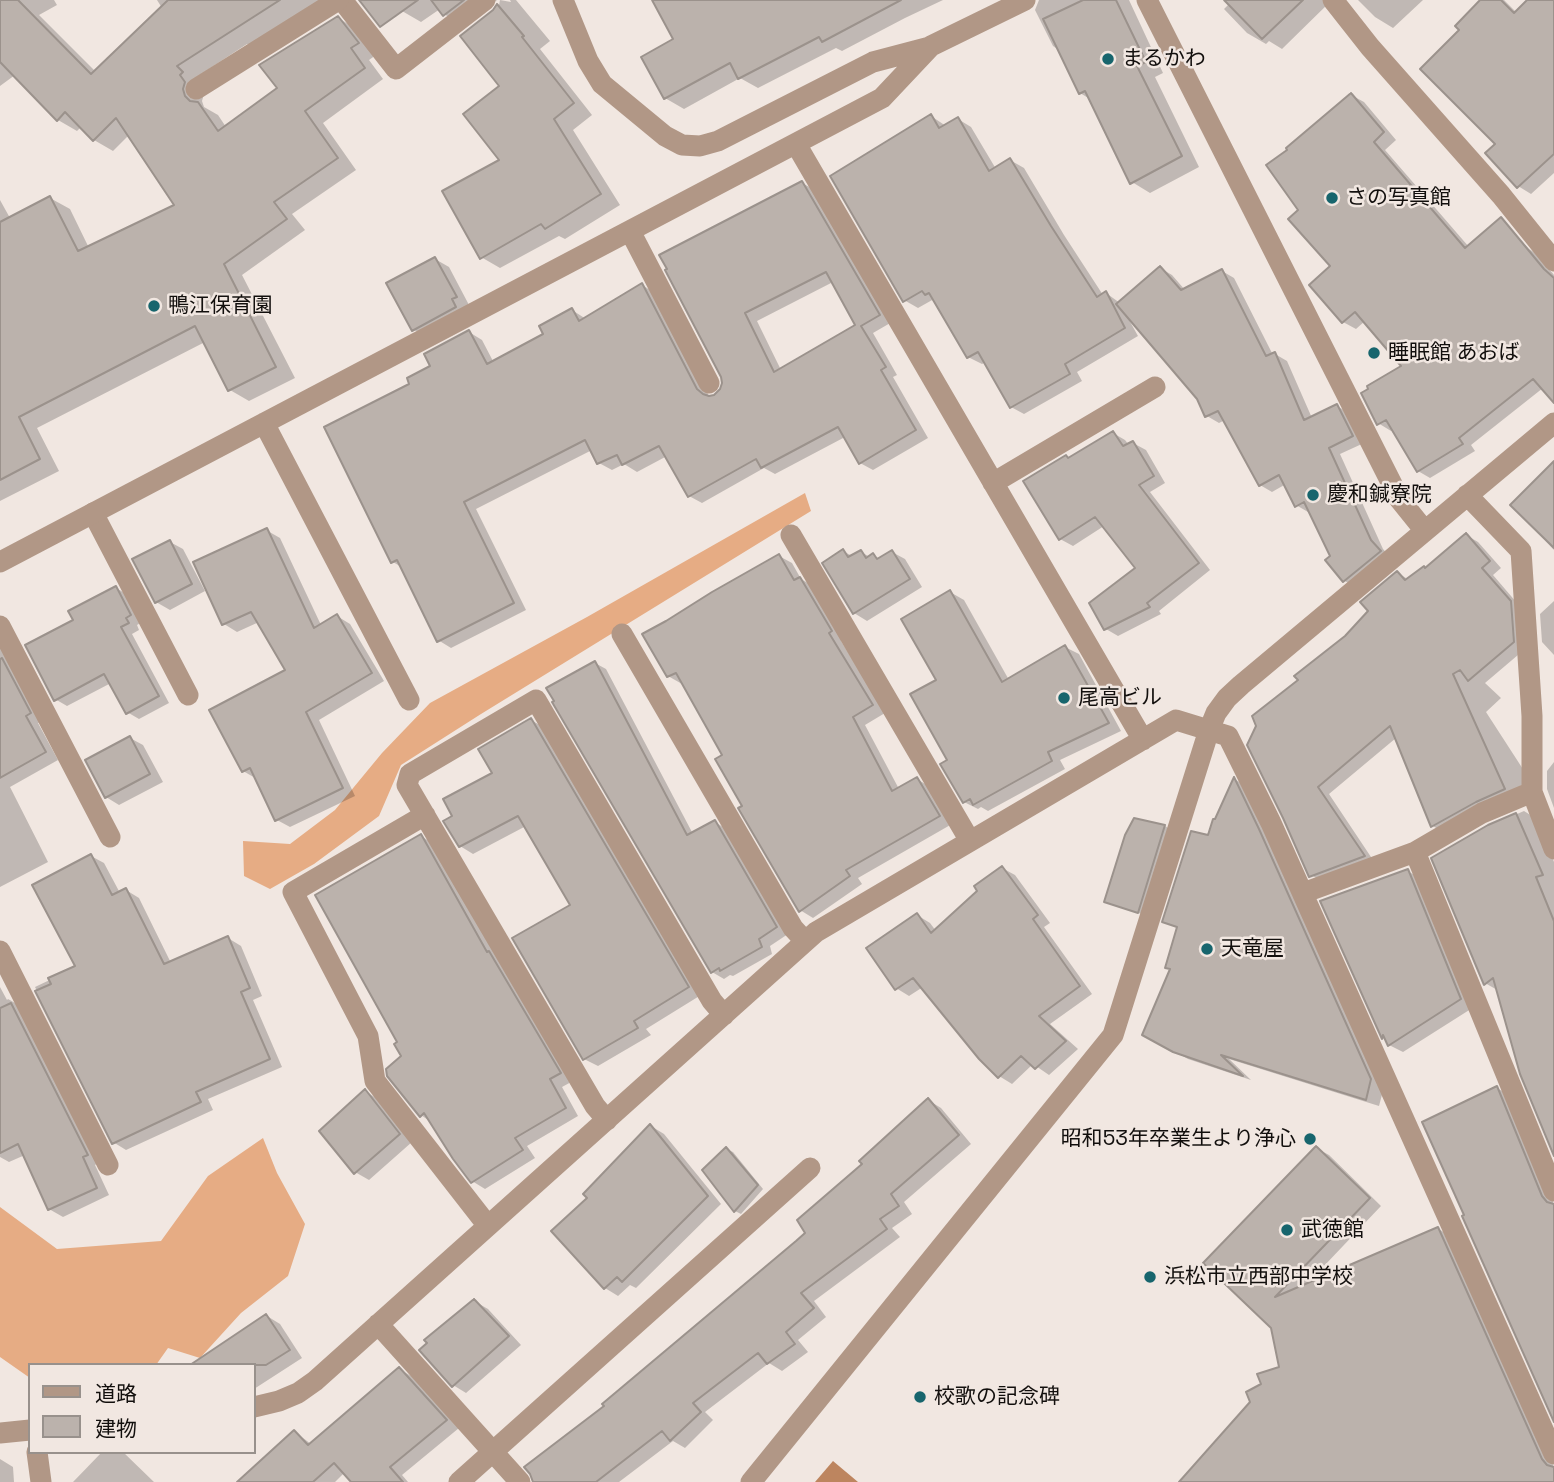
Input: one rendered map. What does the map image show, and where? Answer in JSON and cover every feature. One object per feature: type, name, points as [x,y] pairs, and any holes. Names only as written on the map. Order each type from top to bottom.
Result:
[{"type":"street","points":[[196,89],[340,0],[396,69],[485,0]]},
{"type":"street","points":[[562,0],[587,61],[602,83],[665,136],[682,145],[700,146],[718,141],[873,62],[931,46],[1025,0]]},
{"type":"street","points":[[1147,0],[1400,500],[1425,531]]},
{"type":"street","points":[[1333,0],[1370,47],[1501,195],[1554,261]]},
{"type":"street","points":[[0,562],[882,98],[931,46]]},
{"type":"street","points":[[796,144],[1143,740]]},
{"type":"street","points":[[630,231],[709,383]]},
{"type":"street","points":[[993,483],[1155,387]]},
{"type":"street","points":[[264,423],[409,700]]},
{"type":"street","points":[[751,1482],[1113,1035],[1209,730],[1222,706],[1241,685],[1554,423]]},
{"type":"street","points":[[1467,495],[1521,551],[1532,716],[1532,792],[1554,849]]},
{"type":"street","points":[[93,513],[188,695]]},
{"type":"street","points":[[792,535],[971,841]]},
{"type":"street","points":[[0,625],[110,837]]},
{"type":"street","points":[[622,634],[793,928],[805,941]]},
{"type":"street","points":[[607,1120],[595,1106],[407,785],[410,774],[536,700],[712,1001],[724,1015]]},
{"type":"street","points":[[256,1407],[279,1402],[315,1381],[816,932],[1176,720],[1228,736],[1303,893],[1554,1454]]},
{"type":"street","points":[[1303,893],[1415,852],[1482,813],[1532,792]]},
{"type":"street","points":[[425,815],[293,892],[368,1036],[375,1081],[488,1226]]},
{"type":"street","points":[[1415,852],[1554,1191]]},
{"type":"street","points":[[0,951],[108,1165]]},
{"type":"street","points":[[459,1482],[810,1168]]},
{"type":"street","points":[[378,1324],[520,1482]]},
{"type":"street","points":[[0,1433],[28,1430]]},
{"type":"street","points":[[37,1454],[41,1482]]},
{"type":"shaded area","points":[[805,493],[811,511],[401,765],[379,816],[314,864],[270,889],[244,876],[243,841],[290,844],[335,810],[382,753],[430,703]]},
{"type":"shaded area","points":[[263,1138],[277,1173],[305,1224],[288,1276],[241,1313],[200,1358],[168,1348],[157,1363],[28,1363],[28,1377],[0,1357],[0,1207],[57,1249],[161,1241],[208,1176]]},
{"type":"shaded area","points":[[833,1461],[858,1482],[815,1482]]},
{"type":"building","points":[[0,0],[18,0],[91,74],[168,0],[280,0],[177,66],[183,72],[180,75],[185,82],[185,96],[190,101],[198,102],[218,131],[277,88],[259,65],[338,16],[359,43],[351,48],[365,68],[305,111],[338,158],[274,202],[287,219],[224,264],[276,367],[228,391],[195,326],[19,417],[40,459],[0,480],[0,222],[50,196],[78,251],[174,205],[116,118],[93,141],[65,112],[57,121],[0,62]]},
{"type":"building","points":[[359,0],[418,0],[380,27]]},
{"type":"building","points":[[431,0],[464,0],[443,16]]},
{"type":"building","points":[[652,0],[901,0],[822,42],[819,37],[738,79],[730,63],[664,99],[641,57],[673,39]]},
{"type":"building","points":[[1083,0],[1116,0],[1146,62],[1137,66],[1182,156],[1130,184],[1085,91],[1079,94],[1043,19]]},
{"type":"building","points":[[1224,0],[1303,0],[1262,39]]},
{"type":"building","points":[[1480,0],[1501,0],[1514,13],[1527,0],[1554,0],[1554,154],[1517,188],[1485,153],[1495,144],[1420,69],[1459,30],[1455,26]]},
{"type":"building","points":[[497,4],[574,103],[554,119],[601,194],[545,229],[541,224],[480,259],[442,191],[499,160],[463,114],[499,86],[460,36]]},
{"type":"building","points":[[1351,93],[1384,132],[1374,142],[1465,248],[1501,217],[1554,278],[1554,403],[1533,379],[1459,438],[1463,444],[1417,472],[1386,420],[1377,425],[1361,393],[1368,389],[1367,386],[1401,366],[1355,312],[1342,323],[1309,285],[1330,266],[1288,219],[1298,210],[1266,165],[1287,150],[1286,148]]},
{"type":"building","points":[[931,114],[939,128],[958,117],[989,171],[1010,158],[1097,297],[1106,291],[1125,328],[1065,364],[1070,374],[1010,408],[978,352],[967,358],[929,293],[925,295],[922,291],[903,302],[830,176]]},
{"type":"building","points":[[802,181],[880,315],[861,326],[886,367],[881,370],[916,430],[859,464],[838,427],[761,468],[756,459],[688,497],[659,446],[622,465],[617,455],[597,464],[585,440],[464,502],[514,603],[437,642],[397,560],[391,563],[324,427],[409,384],[407,378],[430,366],[424,354],[469,330],[487,364],[543,334],[539,326],[572,308],[579,321],[642,283],[697,389],[703,394],[714,395],[720,389],[721,377],[659,255]],"holes":[[[826,272],[855,325],[774,372],[745,313]]]},
{"type":"building","points":[[435,257],[457,297],[452,299],[456,307],[412,331],[386,283]]},
{"type":"building","points":[[1160,266],[1181,290],[1222,269],[1266,356],[1275,352],[1304,420],[1337,404],[1353,436],[1329,448],[1371,540],[1381,551],[1343,582],[1325,560],[1330,556],[1304,502],[1295,507],[1279,475],[1259,486],[1218,411],[1205,417],[1197,399],[1116,304]]},
{"type":"building","points":[[1113,431],[1123,446],[1133,441],[1154,476],[1139,485],[1199,563],[1147,603],[1150,607],[1104,630],[1089,603],[1135,568],[1095,517],[1059,540],[1023,481]]},
{"type":"building","points":[[1554,461],[1554,548],[1510,505]]},
{"type":"building","points":[[267,528],[314,628],[337,614],[372,673],[306,712],[343,788],[275,821],[250,768],[242,772],[209,710],[285,670],[251,612],[222,625],[193,562]]},
{"type":"building","points":[[1466,533],[1490,561],[1482,568],[1511,601],[1514,642],[1468,681],[1460,670],[1453,674],[1505,789],[1431,827],[1390,726],[1318,787],[1365,856],[1309,877],[1247,745],[1256,726],[1252,716],[1298,680],[1294,676],[1345,636],[1368,611],[1360,602],[1397,571],[1405,580],[1424,566],[1425,568]]},
{"type":"building","points":[[170,540],[192,584],[155,603],[132,559]]},
{"type":"building","points":[[843,549],[848,557],[861,550],[866,558],[873,553],[877,559],[892,550],[910,579],[853,614],[822,563]]},
{"type":"building","points":[[779,554],[794,580],[800,577],[832,631],[829,633],[873,705],[853,717],[892,791],[917,777],[940,816],[846,870],[850,876],[799,912],[738,808],[742,806],[715,759],[722,755],[676,673],[667,677],[642,634]]},
{"type":"building","points":[[116,586],[131,615],[126,618],[129,623],[121,627],[159,696],[126,714],[104,674],[54,701],[25,645],[73,620],[68,611]]},
{"type":"building","points":[[950,590],[1002,682],[1065,645],[1109,723],[1048,752],[1052,761],[973,805],[970,799],[963,803],[940,764],[947,760],[910,694],[936,680],[901,619]]},
{"type":"building","points":[[2,658],[31,713],[26,716],[46,752],[0,778],[0,659]]},
{"type":"building","points":[[595,661],[687,835],[715,820],[777,927],[759,939],[762,947],[720,971],[719,968],[711,973],[546,688]]},
{"type":"building","points":[[531,718],[689,987],[634,1021],[638,1028],[583,1060],[512,938],[570,905],[518,816],[459,847],[443,821],[452,816],[443,799],[492,773],[478,749]]},
{"type":"building","points":[[130,736],[150,774],[105,798],[85,760]]},
{"type":"building","points":[[1234,777],[1371,1079],[1366,1100],[1221,1055],[1243,1076],[1173,1052],[1142,1035],[1170,969],[1165,968],[1177,927],[1162,922],[1191,831],[1208,835]]},
{"type":"building","points":[[1516,813],[1543,875],[1536,877],[1554,921],[1554,1156],[1520,1074],[1493,978],[1484,985],[1431,858],[1488,825]]},
{"type":"building","points":[[1134,818],[1165,825],[1138,913],[1104,902],[1125,835]]},
{"type":"building","points":[[421,834],[487,952],[489,951],[561,1073],[550,1079],[566,1108],[515,1138],[523,1150],[471,1183],[424,1113],[420,1117],[387,1076],[386,1069],[401,1056],[394,1044],[397,1042],[315,895]]},
{"type":"building","points":[[91,854],[112,895],[126,888],[164,964],[228,936],[250,988],[241,992],[270,1059],[196,1092],[201,1102],[112,1144],[35,991],[51,984],[48,978],[75,966],[32,885]]},
{"type":"building","points":[[1002,866],[1038,915],[1033,919],[1080,986],[1039,1016],[1066,1041],[1035,1069],[1021,1056],[998,1078],[979,1059],[913,978],[895,990],[866,948],[917,913],[931,933],[977,891],[974,886]]},
{"type":"building","points":[[1408,869],[1461,999],[1388,1046],[1383,1035],[1382,1039],[1320,901]]},
{"type":"building","points":[[11,1003],[88,1155],[83,1157],[97,1188],[48,1210],[18,1144],[0,1153],[0,1008]]},
{"type":"building","points":[[1497,1086],[1542,1196],[1547,1202],[1554,1204],[1554,1422],[1422,1122]]},
{"type":"building","points":[[365,1089],[400,1134],[354,1174],[319,1131]]},
{"type":"building","points":[[928,1098],[959,1135],[891,1194],[899,1206],[880,1219],[887,1229],[801,1293],[814,1308],[786,1332],[795,1344],[767,1364],[758,1353],[693,1403],[701,1412],[670,1441],[662,1431],[596,1482],[533,1482],[524,1467],[604,1406],[602,1404],[805,1233],[797,1220],[862,1164],[859,1161]]},
{"type":"building","points":[[650,1124],[708,1196],[622,1282],[617,1277],[604,1289],[551,1231],[587,1198],[583,1194]]},
{"type":"building","points":[[1316,1146],[1370,1198],[1275,1297],[1438,1227],[1542,1459],[1547,1465],[1554,1467],[1554,1482],[1179,1482],[1250,1402],[1246,1392],[1261,1384],[1257,1374],[1279,1367],[1271,1328],[1203,1263]]},
{"type":"building","points":[[726,1147],[758,1185],[734,1212],[702,1170]]},
{"type":"building","points":[[474,1299],[509,1336],[452,1387],[419,1350],[427,1343],[424,1340]]},
{"type":"building","points":[[266,1314],[290,1350],[266,1365],[193,1363]]},
{"type":"building","points":[[399,1367],[447,1420],[390,1467],[403,1482],[351,1482],[334,1463],[313,1482],[237,1482],[294,1430],[308,1445]]},
{"type":"place","name":"まるかわ","points":[[1108,59]]},
{"type":"place","name":"さの写真館","points":[[1332,198]]},
{"type":"place","name":"鴨江保育園","points":[[154,306]]},
{"type":"place","name":"睡眠館 あおば","points":[[1374,353]]},
{"type":"place","name":"慶和鍼寮院","points":[[1313,495]]},
{"type":"place","name":"尾高ビル","points":[[1064,698]]},
{"type":"place","name":"天竜屋","points":[[1207,949]]},
{"type":"place","name":"昭和53年卒業生より浄心","points":[[1310,1139]]},
{"type":"place","name":"武徳館","points":[[1287,1230]]},
{"type":"place","name":"浜松市立西部中学校","points":[[1150,1277]]},
{"type":"place","name":"校歌の記念碑","points":[[920,1397]]}]
